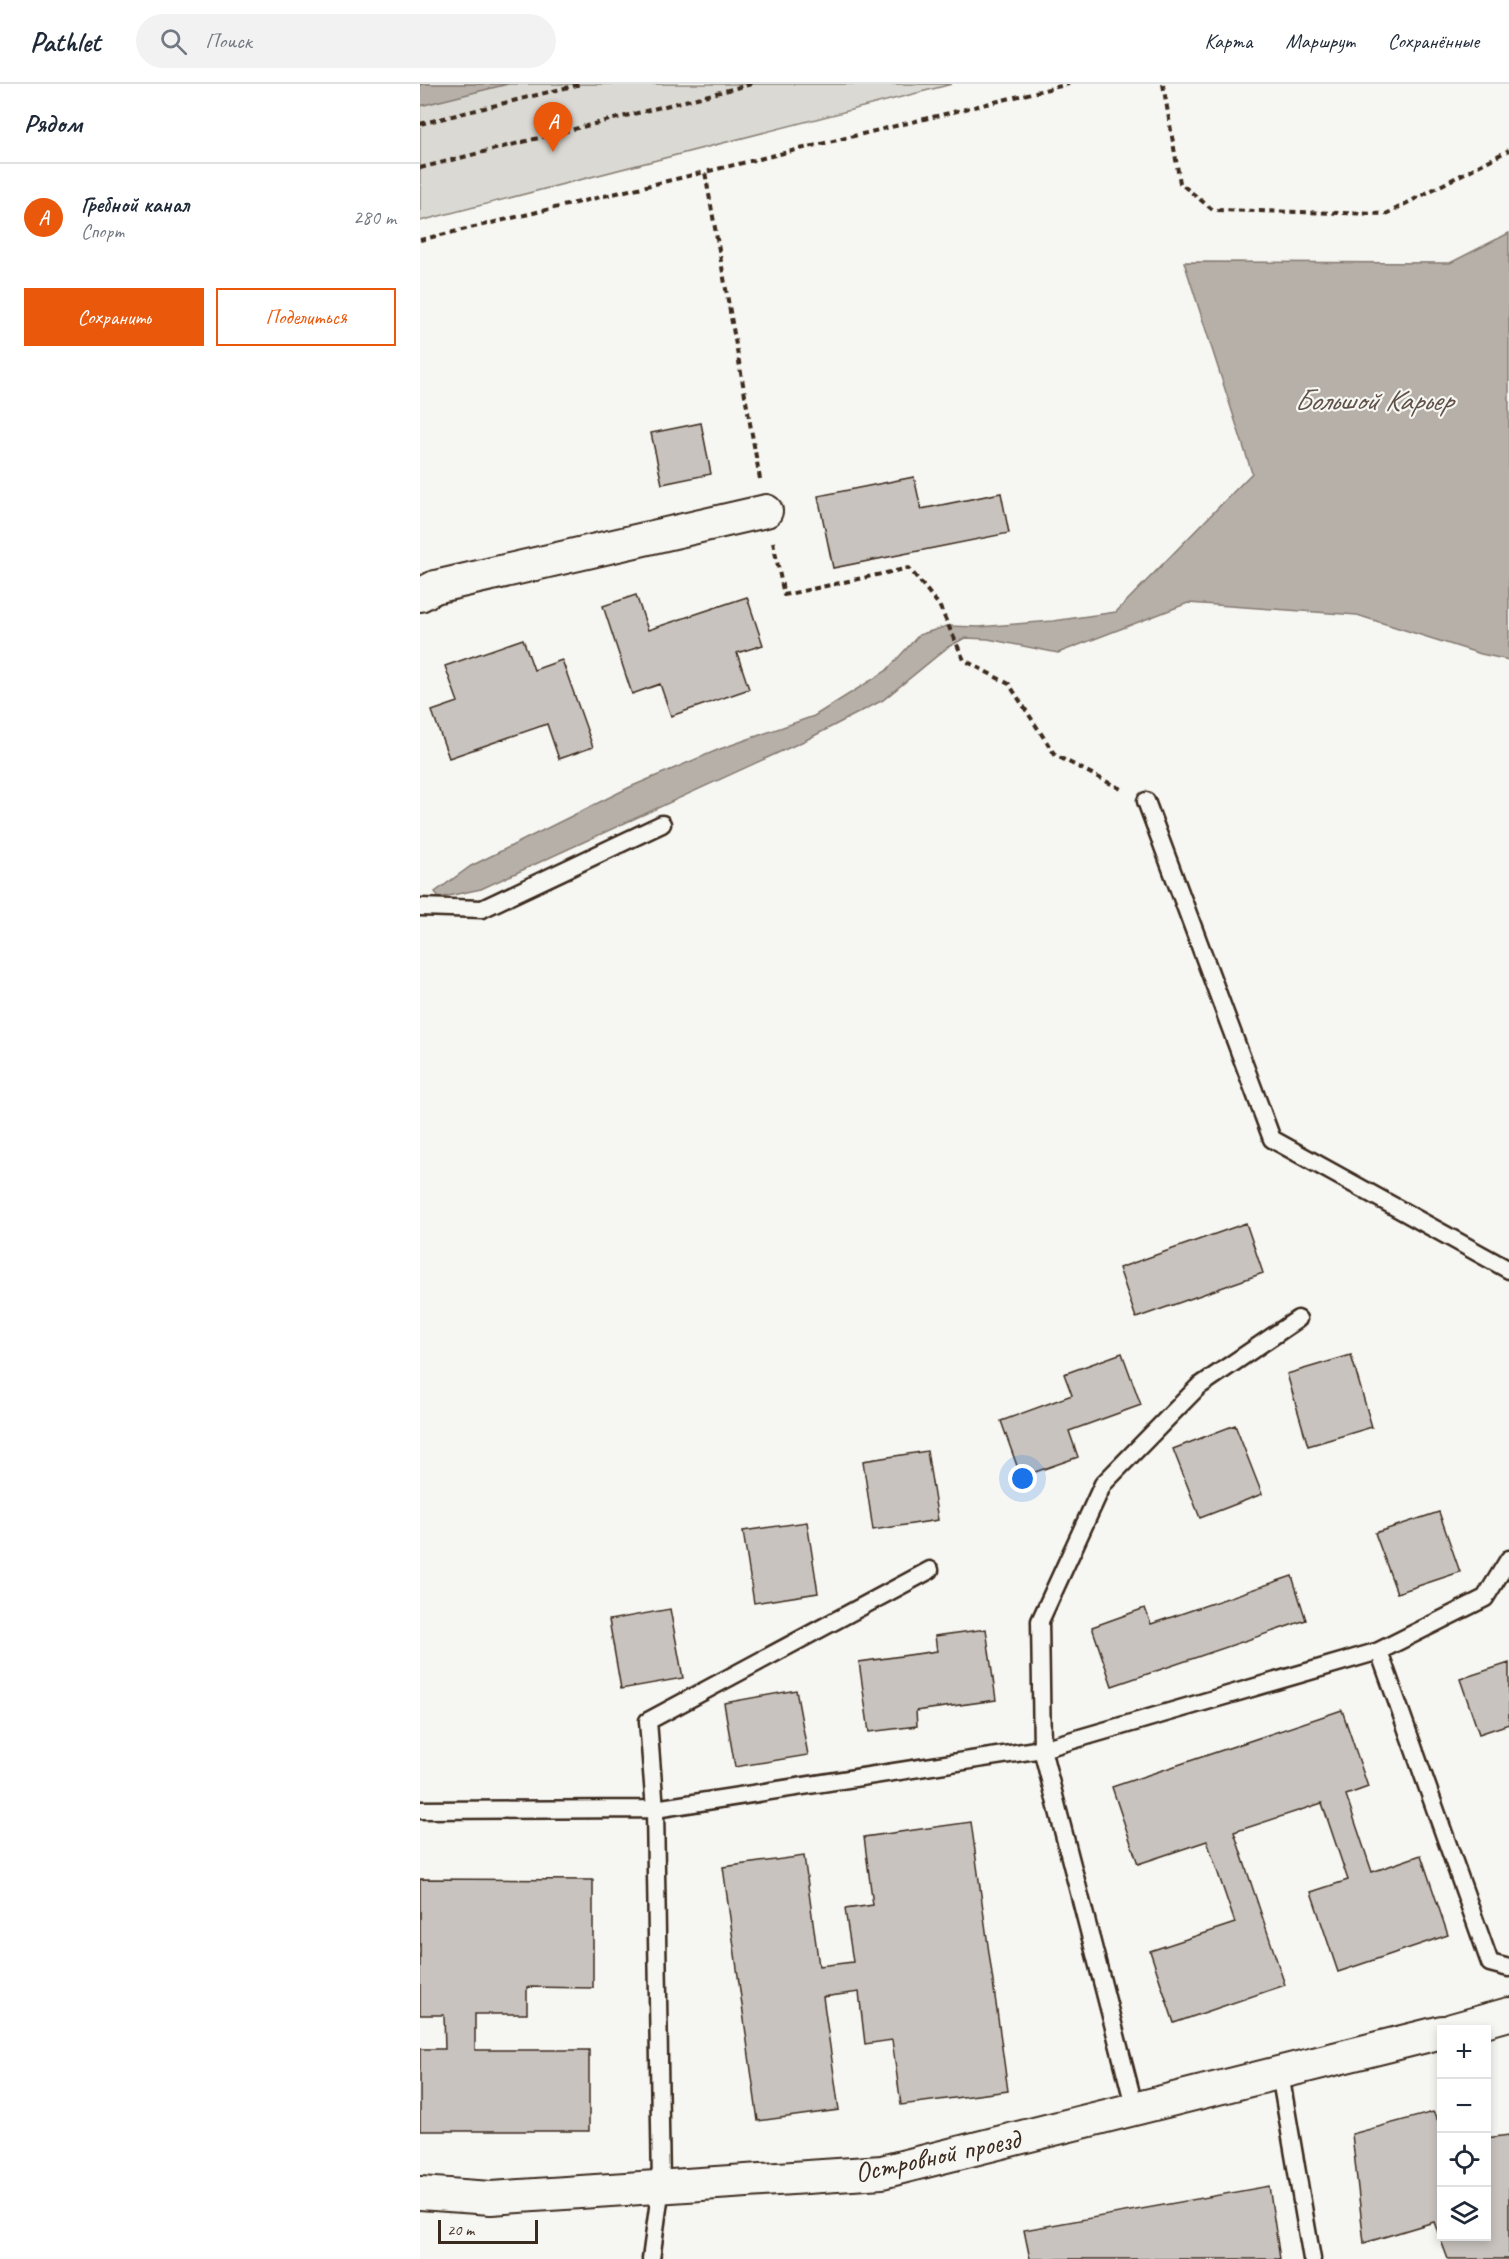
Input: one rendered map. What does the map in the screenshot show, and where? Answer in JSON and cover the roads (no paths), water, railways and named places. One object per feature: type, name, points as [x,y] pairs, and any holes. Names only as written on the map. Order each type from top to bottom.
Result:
[{"type":"street","points":[[420,595],[435,587],[766,511]]},
{"type":"street","points":[[1470,2025],[1509,2014]]},
{"type":"street","name":"Островной проезд","points":[[420,2193],[491,2198],[882,2172],[1437,2033]]},
{"type":"lane","points":[[1146,801],[1272,1139],[1509,1270]]},
{"type":"lane","points":[[420,907],[482,909],[662,824]]},
{"type":"lane","points":[[1135,2109],[1042,1749],[1040,1621],[1103,1484],[1198,1387],[1299,1319]]},
{"type":"lane","points":[[420,1810],[655,1809],[1042,1749],[1379,1652],[1485,1599],[1509,1559]]},
{"type":"lane","points":[[651,2259],[661,2186],[655,1809],[648,1721],[930,1570]]},
{"type":"lane","points":[[1379,1652],[1490,1963],[1509,1968]]},
{"type":"lane","points":[[1281,2074],[1312,2259]]},
{"type":"water","points":[[420,84],[508,84],[420,106]]},
{"type":"water","name":"Большой Карьер","points":[[1509,233],[1509,660],[1481,654],[1357,615],[1188,603],[1058,653],[988,639],[965,638],[948,647],[883,700],[806,740],[481,889],[439,898],[435,892],[471,866],[630,787],[720,749],[814,716],[886,671],[919,635],[947,626],[979,627],[1053,621],[1116,612],[1252,473],[1184,262],[1450,263]]},
{"type":"place","name":"Гребной канал","points":[[553,152]]}]
